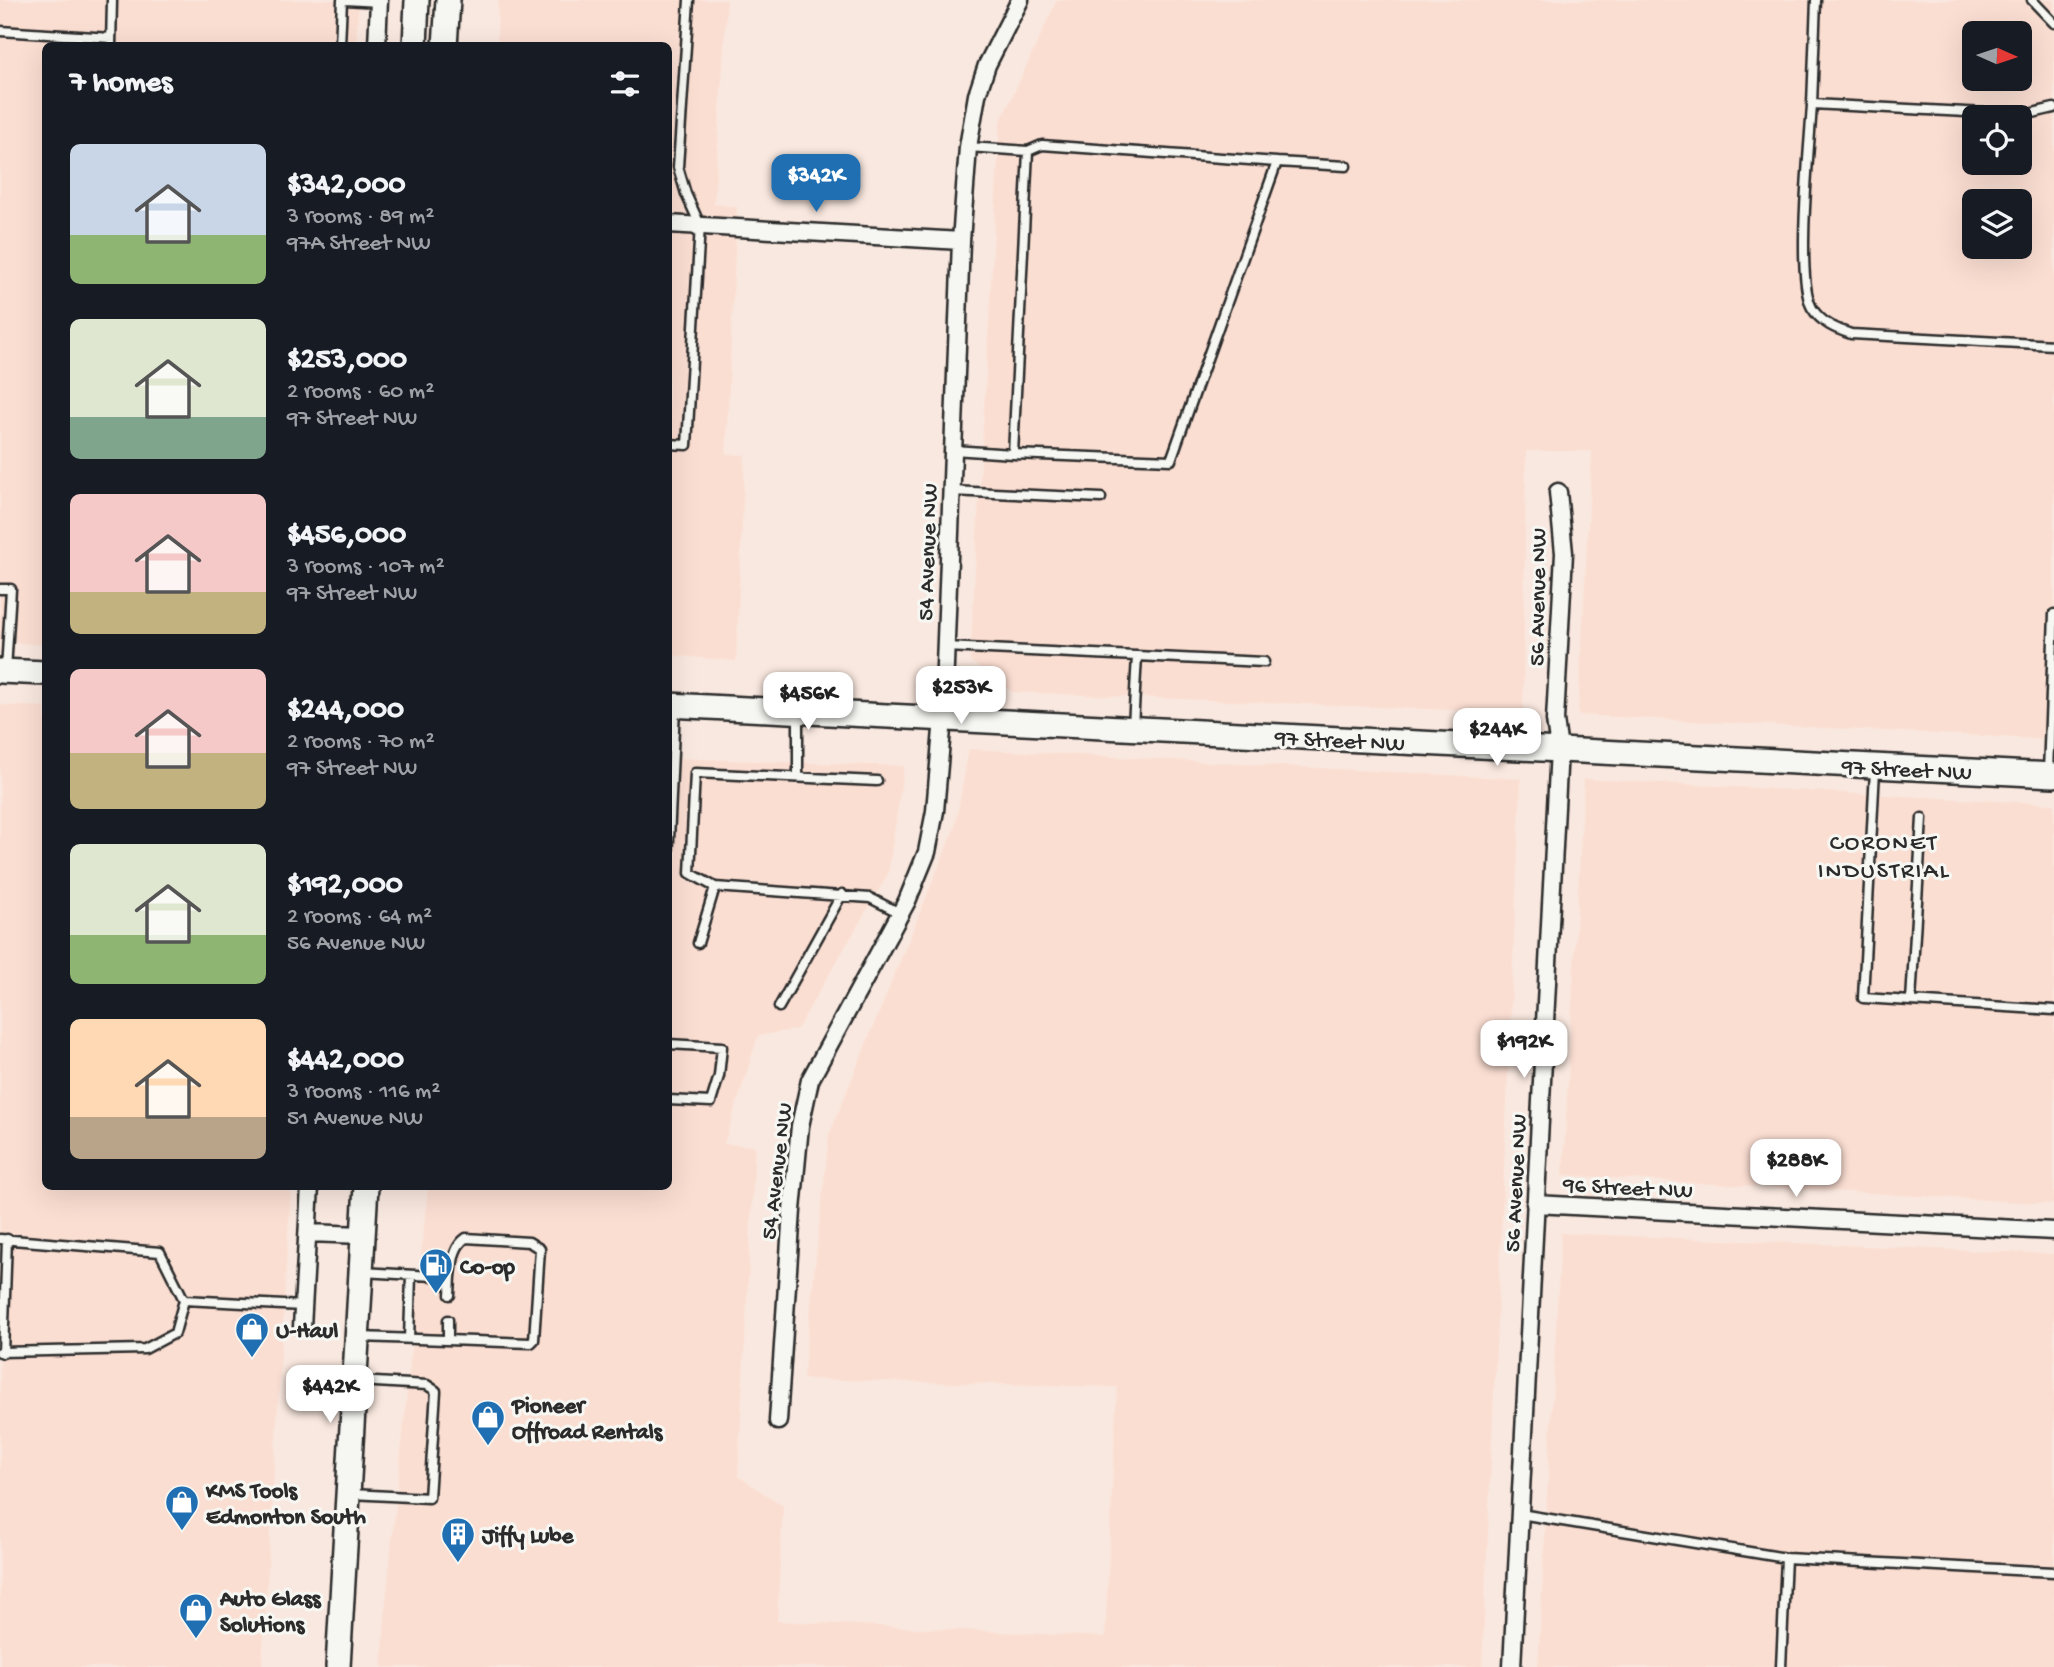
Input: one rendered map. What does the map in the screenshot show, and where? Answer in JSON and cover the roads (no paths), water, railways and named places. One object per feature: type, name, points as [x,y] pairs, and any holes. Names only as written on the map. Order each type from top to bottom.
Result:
[{"type":"street","points":[[415,42],[417,0]]},
{"type":"street","points":[[445,42],[448,0]]},
{"type":"street","name":"54 Avenue NW","points":[[778,1421],[792,1210],[800,1126],[810,1080],[901,913],[927,852],[935,811],[943,718],[961,241],[968,147],[977,95],[987,65],[1020,0]]},
{"type":"street","points":[[377,42],[379,1]]},
{"type":"street","points":[[672,224],[961,241]]},
{"type":"street","name":"56 Avenue NW","points":[[1512,1667],[1559,749],[1555,720],[1564,553],[1558,492]]},
{"type":"street","points":[[3,671],[42,673]]},
{"type":"street","name":"97 Street NW","points":[[672,705],[2051,775]]},
{"type":"street","points":[[302,1327],[310,1190]]},
{"type":"street","points":[[338,1667],[366,1190]]},
{"type":"street","name":"96 Street NW","points":[[1535,1204],[2054,1231]]},
{"type":"street","points":[[308,1233],[363,1236]]},
{"type":"lane","points":[[0,31],[111,42],[113,0]]},
{"type":"lane","points":[[340,42],[344,0],[379,1]]},
{"type":"lane","points":[[672,444],[687,445],[700,225],[678,167],[689,0]]},
{"type":"lane","points":[[1816,0],[1803,274],[1812,307],[1830,327],[1851,334],[2054,345]]},
{"type":"lane","points":[[2032,0],[2054,23]]},
{"type":"lane","points":[[1812,104],[2024,116],[2054,107]]},
{"type":"lane","points":[[968,147],[1028,151],[1042,145],[1346,166]]},
{"type":"lane","points":[[1013,454],[1028,151]]},
{"type":"lane","points":[[953,450],[1171,460],[1277,162]]},
{"type":"lane","points":[[951,491],[1101,498]]},
{"type":"lane","points":[[0,589],[11,589],[3,671]]},
{"type":"lane","points":[[2051,775],[2054,614]]},
{"type":"lane","points":[[946,647],[1264,662]]},
{"type":"lane","points":[[1133,728],[1137,656]]},
{"type":"lane","points":[[798,710],[799,777]]},
{"type":"lane","points":[[1875,766],[1863,998],[2054,1010]]},
{"type":"lane","points":[[877,781],[695,773],[690,873],[715,887],[842,894],[870,898],[901,913]]},
{"type":"lane","points":[[1911,1001],[1922,818]]},
{"type":"lane","points":[[698,943],[715,887]]},
{"type":"lane","points":[[779,1007],[842,894]]},
{"type":"lane","points":[[672,1044],[722,1047],[719,1076],[711,1102],[672,1100]]},
{"type":"lane","points":[[357,1336],[531,1343],[534,1340],[540,1249],[529,1242],[466,1238],[461,1240],[455,1251],[450,1295]]},
{"type":"lane","points":[[4,1239],[160,1252],[184,1300],[175,1333],[145,1349],[1,1352],[4,1239]]},
{"type":"lane","points":[[361,1272],[451,1277]]},
{"type":"lane","points":[[408,1339],[411,1275]]},
{"type":"lane","points":[[184,1300],[303,1306]]},
{"type":"lane","points":[[448,1340],[449,1320]]},
{"type":"lane","points":[[348,1494],[429,1498],[433,1444],[436,1391],[432,1387],[355,1381]]},
{"type":"lane","points":[[1520,1514],[1786,1558],[2054,1572]]},
{"type":"lane","points":[[1781,1667],[1786,1558]]},
{"type":"place","name":"Co-op","points":[[436,1295]]},
{"type":"place","name":"U-Haul","points":[[252,1359]]},
{"type":"place","name":"Pioneer Offroad Rentals","points":[[488,1447]]},
{"type":"place","name":"KMS Tools Edmonton South","points":[[182,1532]]},
{"type":"place","name":"Jiffy Lube","points":[[458,1564]]},
{"type":"place","name":"Auto Glass Solutions","points":[[196,1640]]},
{"type":"district","name":"CORONET INDUSTRIAL","points":[[1884,855]]}]
